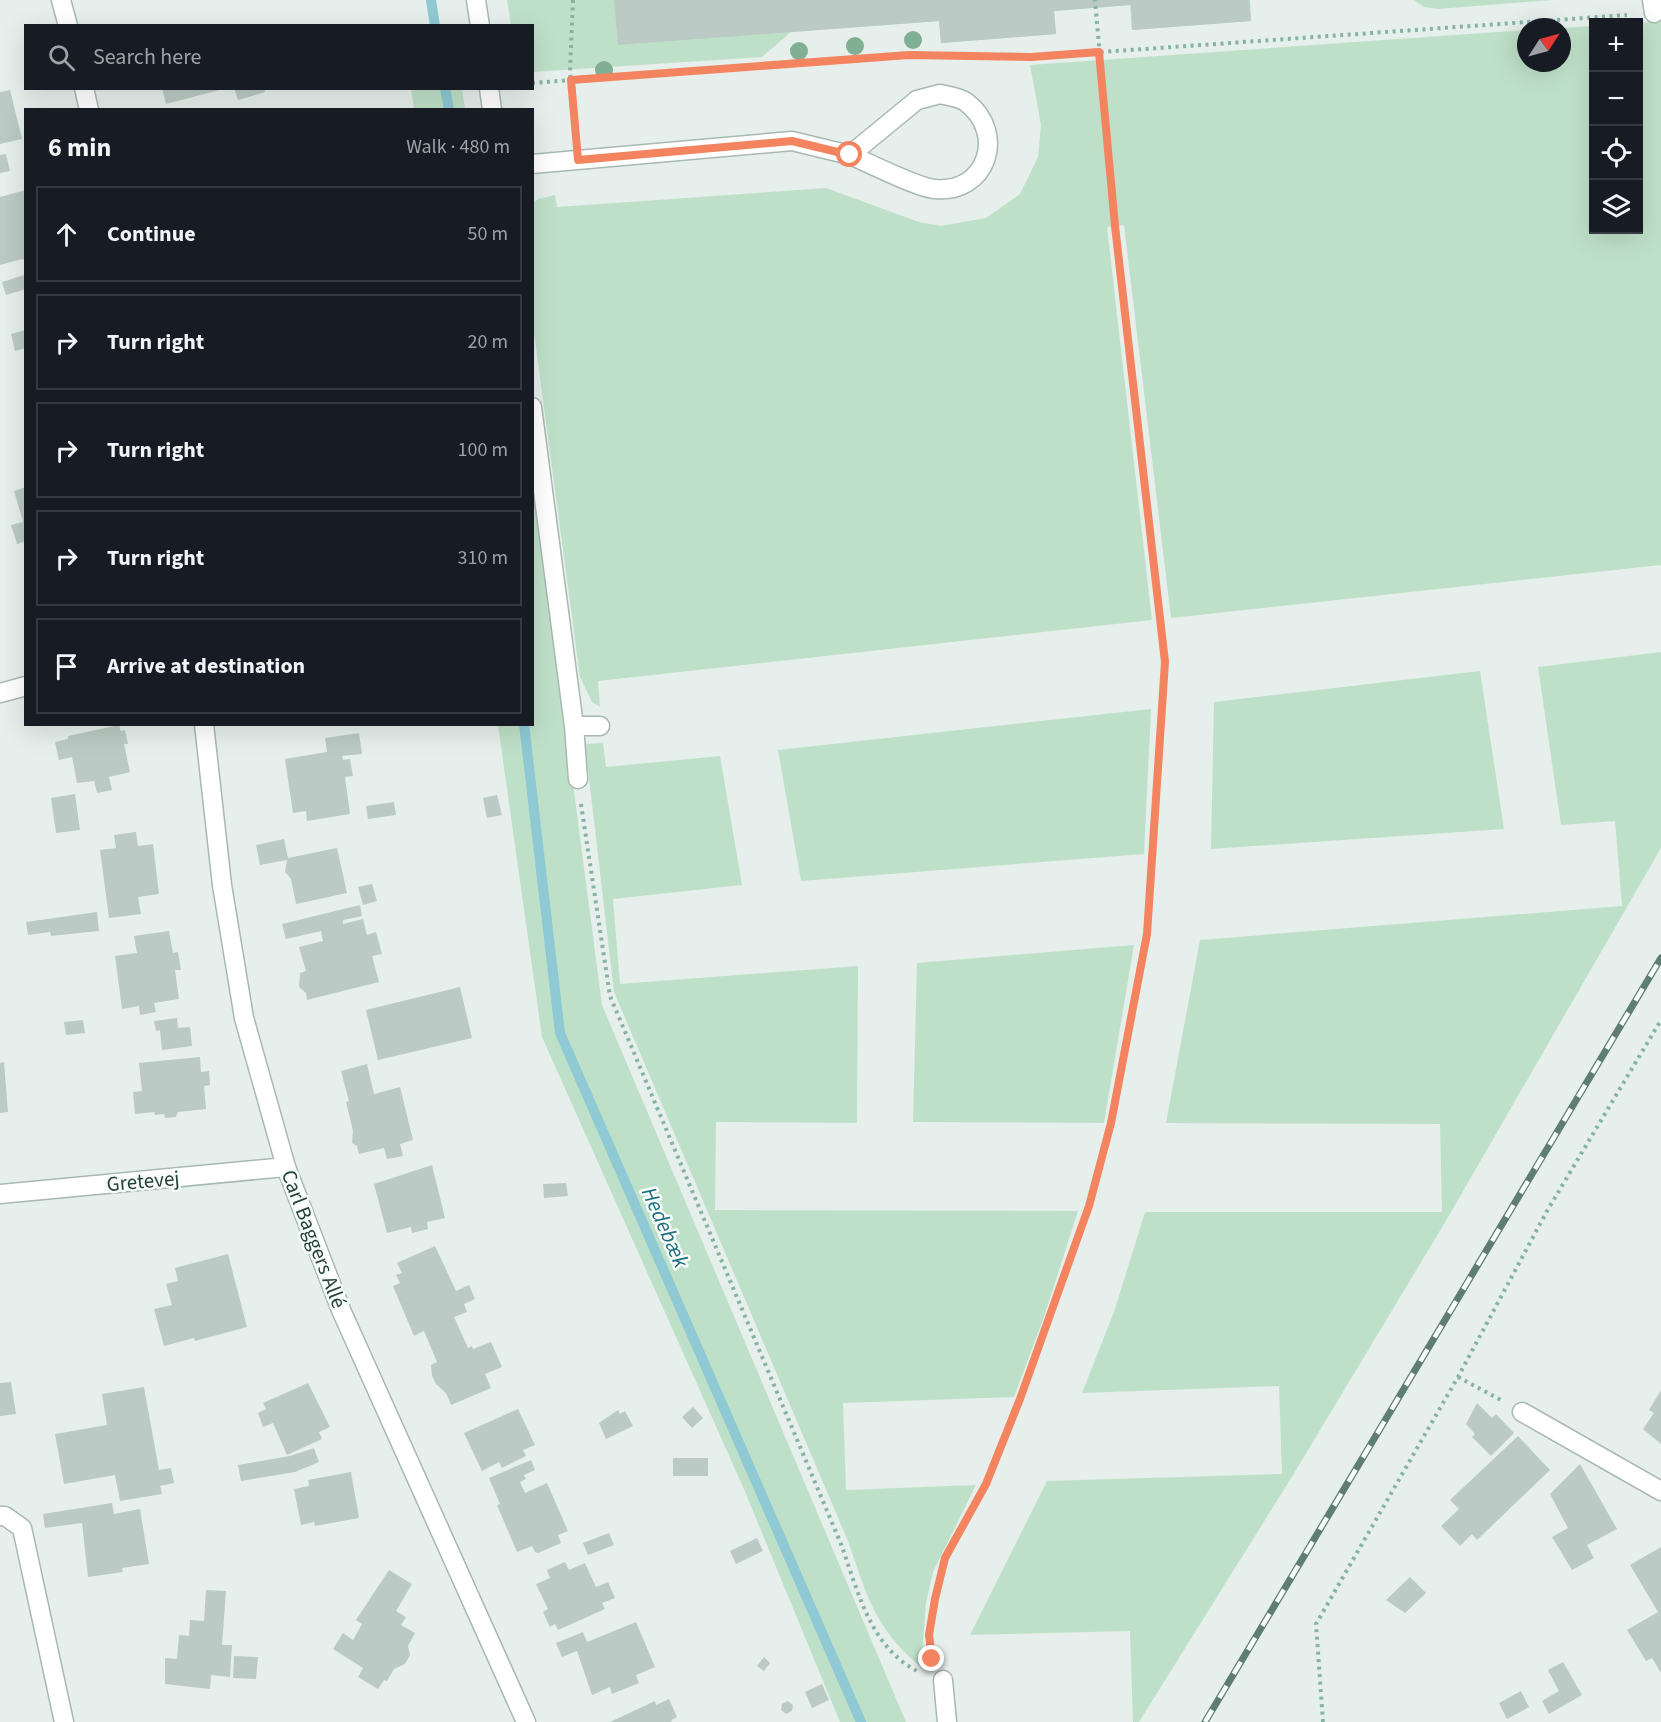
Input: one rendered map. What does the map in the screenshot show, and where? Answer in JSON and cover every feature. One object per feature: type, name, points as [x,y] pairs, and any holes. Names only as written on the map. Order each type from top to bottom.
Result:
[{"type":"street","points":[[61,0],[67,24]]},
{"type":"street","points":[[476,0],[480,24]]},
{"type":"street","points":[[84,90],[89,108]]},
{"type":"street","points":[[489,90],[492,108]]},
{"type":"street","points":[[534,164],[792,141],[850,155],[934,189],[958,188],[978,173],[988,154],[989,136],[979,114],[964,100],[940,94],[917,100],[850,155]]},
{"type":"street","points":[[534,422],[574,726],[578,779]]},
{"type":"street","points":[[0,693],[24,687]]},
{"type":"street","name":"Carl Baggers Allé","points":[[204,726],[222,885],[244,1018],[286,1167],[341,1310],[526,1722]]},
{"type":"street","points":[[574,726],[600,726]]},
{"type":"street","name":"Gretevej","points":[[0,1194],[286,1167]]},
{"type":"street","points":[[1522,1412],[1661,1491]]},
{"type":"street","points":[[0,1516],[5,1516],[22,1528],[64,1722]]},
{"type":"street","points":[[943,1680],[947,1722]]},
{"type":"path","points":[[573,0],[571,80],[578,160]]},
{"type":"path","points":[[943,1680],[932,1659],[929,1635],[945,1558],[986,1484],[1020,1399],[1089,1206],[1111,1123],[1147,934],[1165,662],[1115,226],[1095,0]]},
{"type":"path","points":[[534,83],[909,55],[1031,57],[1653,7]]},
{"type":"path","points":[[578,779],[610,996],[841,1544],[866,1615],[877,1634],[914,1670],[943,1680]]},
{"type":"path","points":[[1323,1722],[1316,1624],[1458,1377],[1546,1211],[1661,1020]]},
{"type":"path","points":[[1458,1377],[1483,1390]]},
{"type":"green space","points":[[507,0],[1250,0],[1251,21],[1132,30],[1130,5],[1054,11],[1056,34],[941,43],[939,21],[791,32],[762,57],[534,72],[534,24],[511,24]]},
{"type":"green space","points":[[1414,0],[1553,0],[1438,9],[1424,7]]},
{"type":"green space","points":[[1661,21],[1661,565],[1171,618],[1124,225],[1107,227],[1152,620],[598,681],[600,707],[592,702],[580,677],[534,332],[534,202],[538,199],[555,195],[557,207],[826,188],[919,222],[941,226],[986,218],[1020,194],[1038,157],[1041,125],[1030,65],[1517,31],[1517,72],[1571,72],[1571,27],[1589,26],[1589,234],[1643,234],[1643,23]]},
{"type":"green space","points":[[411,90],[462,90],[465,108],[414,108]]},
{"type":"green space","points":[[534,486],[602,1005],[906,1722],[840,1722],[743,1487],[542,1037],[498,726],[534,726]]},
{"type":"green space","points":[[1661,652],[1661,848],[1447,1219],[1293,1475],[1139,1722],[1133,1722],[1130,1631],[970,1635],[1047,1481],[1282,1474],[1279,1386],[1082,1393],[1114,1312],[1145,1212],[1442,1212],[1440,1124],[1166,1123],[1200,940],[1622,906],[1615,821],[1561,825],[1538,667]]},
{"type":"green space","points":[[1480,671],[1504,829],[1211,849],[1214,702]]},
{"type":"green space","points":[[1151,709],[1144,854],[801,881],[778,750]]},
{"type":"green space","points":[[603,743],[606,767],[720,756],[742,885],[613,899],[620,984],[858,966],[857,1123],[716,1122],[715,1210],[1078,1211],[1044,1317],[1014,1397],[843,1403],[846,1490],[976,1485],[933,1572],[926,1603],[921,1667],[893,1639],[867,1595],[848,1541],[614,992],[585,744]]},
{"type":"green space","points":[[1134,945],[1104,1123],[913,1122],[917,963]]},
{"type":"building","points":[[614,0],[1249,0],[1251,21],[1132,30],[1131,5],[1054,11],[1056,34],[941,43],[939,21],[618,45]]},
{"type":"building","points":[[10,90],[22,139],[0,144],[0,92]]},
{"type":"building","points":[[162,90],[219,90],[166,104]]},
{"type":"building","points":[[235,90],[264,90],[265,92],[238,100]]},
{"type":"building","points":[[6,154],[10,171],[0,173],[0,155]]},
{"type":"building","points":[[24,191],[24,260],[0,265],[0,197]]},
{"type":"building","points":[[24,275],[24,290],[6,295],[2,282]]},
{"type":"building","points":[[24,331],[24,349],[15,351],[11,334]]},
{"type":"building","points":[[24,488],[24,542],[17,544],[11,525],[23,522],[14,491]]},
{"type":"building","points":[[119,726],[121,731],[125,730],[128,744],[124,744],[130,772],[109,777],[112,790],[97,793],[94,781],[77,783],[72,757],[59,760],[55,742],[68,739],[68,736]]},
{"type":"building","points":[[359,733],[362,754],[342,756],[343,760],[350,759],[353,776],[345,777],[350,814],[307,821],[306,811],[293,813],[285,759],[327,752],[325,738]]},
{"type":"building","points":[[75,794],[80,830],[56,833],[51,798]]},
{"type":"building","points":[[497,795],[502,815],[487,818],[483,798]]},
{"type":"building","points":[[394,802],[396,815],[368,819],[366,806]]},
{"type":"building","points":[[136,832],[138,846],[153,844],[159,894],[138,897],[141,914],[109,918],[100,850],[116,848],[114,835]]},
{"type":"building","points":[[284,839],[288,858],[337,848],[347,893],[296,904],[291,879],[285,872],[287,860],[260,865],[256,845]]},
{"type":"building","points":[[372,884],[377,901],[363,905],[358,887]]},
{"type":"building","points":[[360,905],[362,916],[343,920],[343,924],[363,919],[367,935],[376,932],[382,954],[372,956],[379,982],[307,1000],[306,993],[299,987],[300,973],[306,971],[299,947],[323,941],[321,931],[286,939],[282,924]]},
{"type":"building","points":[[97,912],[99,931],[51,936],[50,932],[28,935],[26,922]]},
{"type":"building","points":[[169,931],[173,953],[178,952],[181,970],[175,970],[179,999],[154,1003],[156,1012],[140,1015],[139,1006],[122,1009],[115,956],[137,953],[134,936]]},
{"type":"building","points":[[460,987],[472,1038],[378,1060],[366,1010]]},
{"type":"building","points":[[177,1018],[178,1028],[190,1027],[192,1046],[162,1050],[160,1030],[156,1031],[154,1021]]},
{"type":"building","points":[[83,1020],[85,1033],[66,1035],[64,1022]]},
{"type":"building","points":[[200,1057],[201,1072],[209,1071],[210,1085],[204,1086],[206,1109],[178,1112],[176,1117],[165,1118],[164,1114],[155,1115],[154,1112],[135,1114],[133,1092],[142,1091],[139,1063]]},
{"type":"building","points":[[4,1062],[8,1112],[0,1113],[0,1063]]},
{"type":"building","points":[[367,1064],[374,1094],[400,1087],[413,1140],[400,1144],[403,1156],[387,1159],[384,1148],[359,1154],[357,1146],[352,1143],[353,1131],[346,1102],[349,1101],[341,1071]]},
{"type":"building","points":[[432,1165],[445,1218],[427,1222],[428,1229],[412,1233],[411,1227],[387,1233],[374,1184]]},
{"type":"building","points":[[566,1183],[568,1196],[544,1198],[543,1184]]},
{"type":"building","points":[[435,1246],[456,1291],[469,1285],[475,1299],[464,1304],[467,1312],[454,1317],[468,1348],[472,1346],[473,1349],[491,1342],[502,1367],[485,1374],[491,1388],[451,1405],[446,1393],[436,1384],[432,1376],[431,1365],[437,1362],[424,1331],[414,1336],[393,1286],[400,1283],[396,1275],[402,1273],[397,1263]]},
{"type":"building","points":[[228,1254],[247,1327],[195,1341],[194,1338],[164,1346],[154,1309],[172,1305],[166,1284],[178,1281],[175,1268]]},
{"type":"building","points":[[11,1382],[16,1414],[0,1416],[0,1383]]},
{"type":"building","points":[[308,1383],[330,1427],[319,1432],[322,1439],[287,1455],[273,1423],[263,1427],[258,1413],[266,1409],[263,1403]]},
{"type":"building","points":[[144,1387],[159,1470],[171,1468],[174,1483],[160,1486],[162,1494],[120,1501],[115,1475],[64,1484],[55,1434],[107,1425],[102,1394]]},
{"type":"building","points":[[1661,1390],[1661,1444],[1643,1429],[1654,1413],[1649,1410]]},
{"type":"building","points":[[1477,1403],[1492,1418],[1496,1414],[1514,1433],[1491,1456],[1472,1437],[1475,1434],[1466,1424]]},
{"type":"building","points":[[693,1407],[703,1418],[692,1428],[682,1417]]},
{"type":"building","points":[[518,1409],[535,1445],[523,1450],[526,1456],[502,1468],[499,1462],[482,1471],[464,1433]]},
{"type":"building","points":[[618,1410],[620,1414],[625,1411],[633,1426],[606,1439],[599,1423]]},
{"type":"building","points":[[1518,1436],[1550,1470],[1477,1540],[1472,1534],[1460,1546],[1441,1526],[1459,1509],[1450,1500]]},
{"type":"building","points":[[314,1448],[319,1462],[295,1472],[241,1481],[238,1465],[290,1456]]},
{"type":"building","points":[[673,1458],[708,1458],[708,1476],[673,1476]]},
{"type":"building","points":[[531,1460],[535,1470],[524,1475],[526,1479],[520,1482],[525,1493],[547,1483],[568,1531],[558,1535],[561,1543],[538,1553],[532,1546],[517,1552],[497,1505],[500,1504],[489,1478]]},
{"type":"building","points":[[1580,1464],[1617,1529],[1587,1545],[1594,1558],[1572,1570],[1552,1537],[1568,1528],[1550,1494]]},
{"type":"building","points":[[351,1472],[359,1518],[315,1526],[314,1522],[301,1525],[294,1489],[309,1486],[308,1480]]},
{"type":"building","points":[[112,1503],[114,1514],[140,1509],[149,1564],[122,1568],[123,1572],[88,1577],[82,1523],[45,1528],[43,1514]]},
{"type":"building","points":[[609,1533],[614,1545],[588,1555],[583,1543]]},
{"type":"building","points":[[757,1538],[763,1551],[736,1564],[730,1551]]},
{"type":"building","points":[[1661,1547],[1661,1673],[1652,1658],[1646,1661],[1627,1630],[1658,1612],[1630,1565]]},
{"type":"building","points":[[565,1562],[569,1570],[585,1563],[596,1587],[608,1582],[615,1598],[602,1603],[605,1609],[558,1630],[555,1624],[550,1627],[543,1612],[548,1609],[536,1584],[550,1578],[547,1570]]},
{"type":"building","points":[[389,1570],[412,1584],[396,1611],[406,1617],[401,1625],[415,1633],[408,1646],[410,1655],[405,1664],[394,1669],[387,1681],[384,1680],[378,1689],[358,1677],[363,1668],[333,1649],[343,1633],[353,1640],[362,1624],[356,1620]]},
{"type":"building","points":[[1410,1577],[1426,1593],[1405,1613],[1386,1600]]},
{"type":"building","points":[[206,1590],[226,1591],[222,1645],[232,1645],[230,1677],[211,1675],[210,1689],[165,1684],[165,1658],[177,1659],[179,1635],[189,1636],[190,1620],[204,1621]]},
{"type":"building","points":[[636,1622],[655,1667],[636,1675],[639,1683],[612,1694],[610,1687],[592,1695],[577,1651],[562,1657],[556,1643],[583,1632],[587,1642]]},
{"type":"building","points":[[234,1656],[258,1657],[256,1679],[233,1678]]},
{"type":"building","points":[[764,1657],[770,1663],[764,1671],[757,1666]]},
{"type":"building","points":[[1563,1662],[1582,1695],[1549,1714],[1542,1701],[1559,1691],[1548,1670]]},
{"type":"building","points":[[822,1684],[829,1700],[812,1708],[805,1692]]},
{"type":"building","points":[[1521,1691],[1529,1707],[1507,1719],[1499,1703]]},
{"type":"building","points":[[669,1699],[677,1717],[671,1720],[672,1722],[610,1722],[655,1701],[656,1705]]},
{"type":"building","points":[[788,1701],[793,1705],[792,1711],[786,1714],[781,1710],[782,1704]]},
{"type":"waterway","name":"Hedebæk","points":[[431,0],[435,24]]},
{"type":"waterway","name":"Hedebæk","points":[[445,90],[449,108]]},
{"type":"waterway","name":"Hedebæk","points":[[524,726],[560,1033],[861,1722]]},
{"type":"railway","points":[[1205,1722],[1661,958]]},
{"type":"route","points":[[850,155],[792,141],[578,160],[571,80],[909,55],[1031,57],[1099,52],[1115,226],[1165,662],[1147,934],[1111,1123],[1089,1206],[1050,1321],[986,1484],[945,1558],[929,1635],[932,1659]]}]
